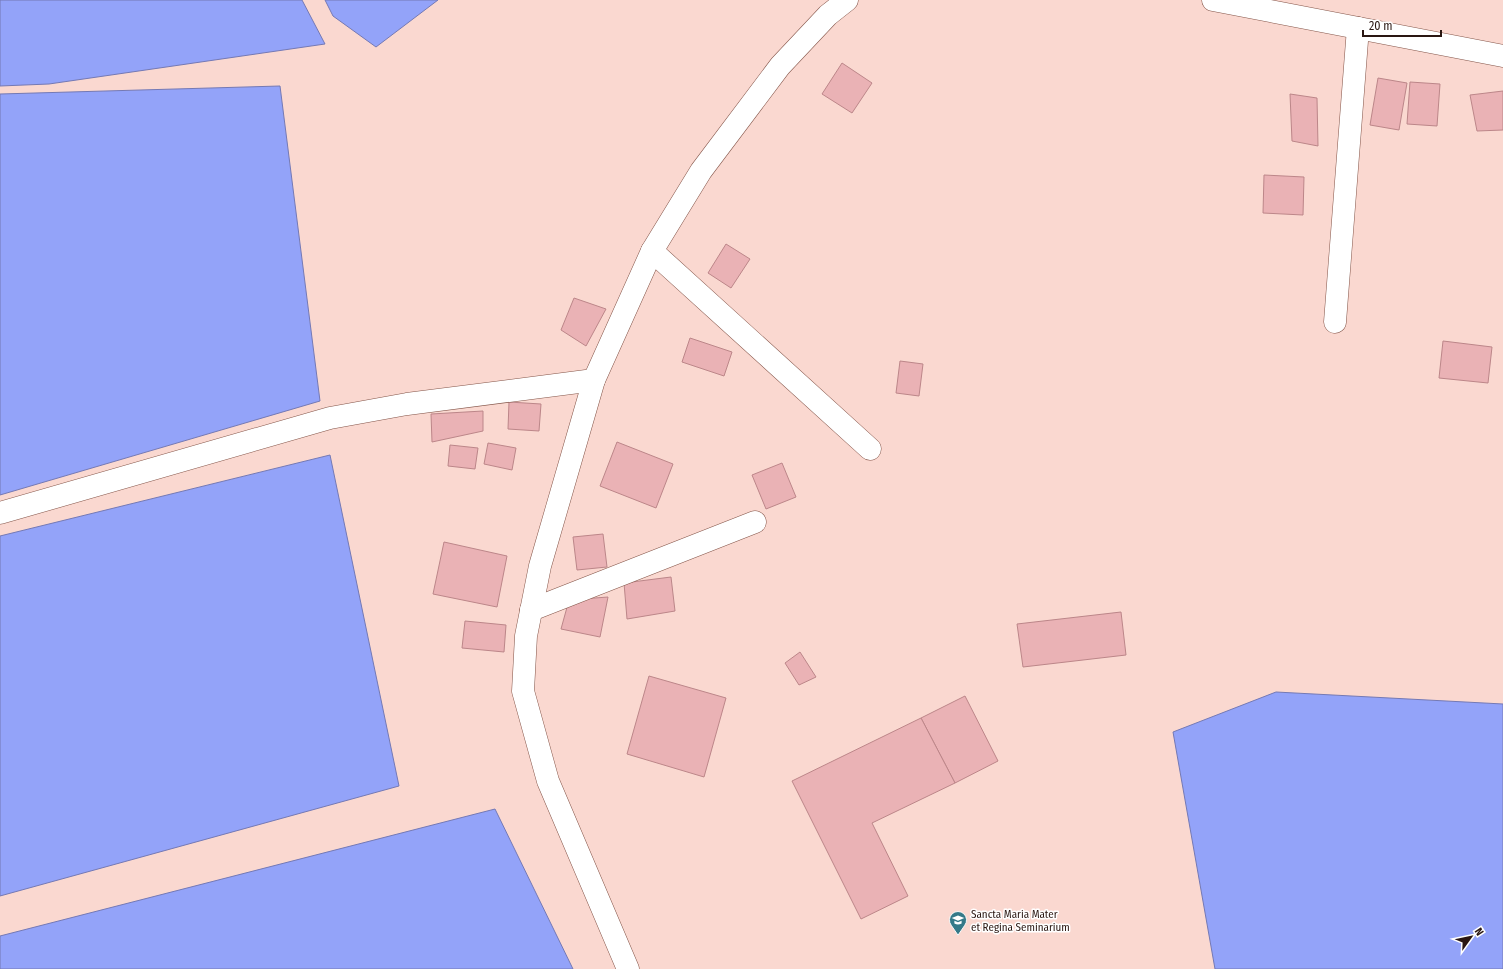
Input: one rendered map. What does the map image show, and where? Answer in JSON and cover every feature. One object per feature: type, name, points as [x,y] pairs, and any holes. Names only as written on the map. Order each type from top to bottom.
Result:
[{"type":"street","points":[[628,969],[548,781],[523,691],[526,636],[540,566],[594,380],[652,252],[701,171],[780,66],[828,15],[847,0]]},
{"type":"street","points":[[1213,0],[1503,56]]},
{"type":"street","points":[[1335,322],[1358,28]]},
{"type":"street","points":[[652,252],[870,449]]},
{"type":"street","points":[[0,513],[330,418],[407,404],[594,380]]},
{"type":"street","points":[[531,610],[755,522]]},
{"type":"water","points":[[0,0],[302,0],[325,44],[49,84],[0,86]]},
{"type":"water","points":[[325,0],[438,0],[376,47],[333,16]]},
{"type":"water","points":[[280,86],[320,401],[0,495],[0,94]]},
{"type":"water","points":[[330,455],[399,786],[0,896],[0,536]]},
{"type":"water","points":[[1276,692],[1503,704],[1503,969],[1215,969],[1173,732]]},
{"type":"water","points":[[495,809],[573,969],[0,969],[0,936]]},
{"type":"building","points":[[842,63],[872,83],[852,113],[822,94]]},
{"type":"building","points":[[1378,78],[1407,83],[1399,130],[1370,125]]},
{"type":"building","points":[[1410,82],[1440,84],[1437,126],[1407,124]]},
{"type":"building","points":[[1503,91],[1503,130],[1477,131],[1470,95]]},
{"type":"building","points":[[1290,94],[1317,98],[1318,146],[1292,141]]},
{"type":"building","points":[[1264,175],[1304,177],[1303,215],[1263,213]]},
{"type":"building","points":[[726,244],[750,259],[731,288],[708,273]]},
{"type":"building","points":[[574,298],[606,309],[586,346],[561,330]]},
{"type":"building","points":[[690,338],[732,352],[724,376],[682,362]]},
{"type":"building","points":[[1443,341],[1492,347],[1488,383],[1439,378]]},
{"type":"building","points":[[900,361],[923,364],[919,396],[896,393]]},
{"type":"building","points":[[509,402],[541,404],[539,431],[508,429]]},
{"type":"building","points":[[483,411],[483,431],[432,442],[431,414]]},
{"type":"building","points":[[617,442],[673,464],[656,508],[600,486]]},
{"type":"building","points":[[488,443],[516,448],[512,470],[484,464]]},
{"type":"building","points":[[450,445],[478,448],[475,469],[448,466]]},
{"type":"building","points":[[782,463],[796,497],[766,509],[752,475]]},
{"type":"building","points":[[603,534],[607,567],[577,570],[573,537]]},
{"type":"building","points":[[444,542],[507,556],[497,607],[433,594]]},
{"type":"building","points":[[671,577],[675,611],[627,619],[624,583]]},
{"type":"building","points":[[608,597],[600,637],[561,629],[569,600]]},
{"type":"building","points":[[1121,612],[1126,655],[1023,667],[1017,624]]},
{"type":"building","points":[[465,621],[506,625],[504,652],[462,648]]},
{"type":"building","points":[[800,652],[816,677],[799,685],[785,663]]},
{"type":"building","points":[[649,676],[726,698],[704,777],[627,754]]},
{"type":"building","points":[[965,696],[998,761],[955,783],[921,718]]},
{"type":"building","points":[[921,718],[955,783],[872,823],[908,896],[861,919],[792,781]]},
{"type":"place","name":"Sancta Maria Mater et Regina Seminarium","points":[[958,935]]}]
